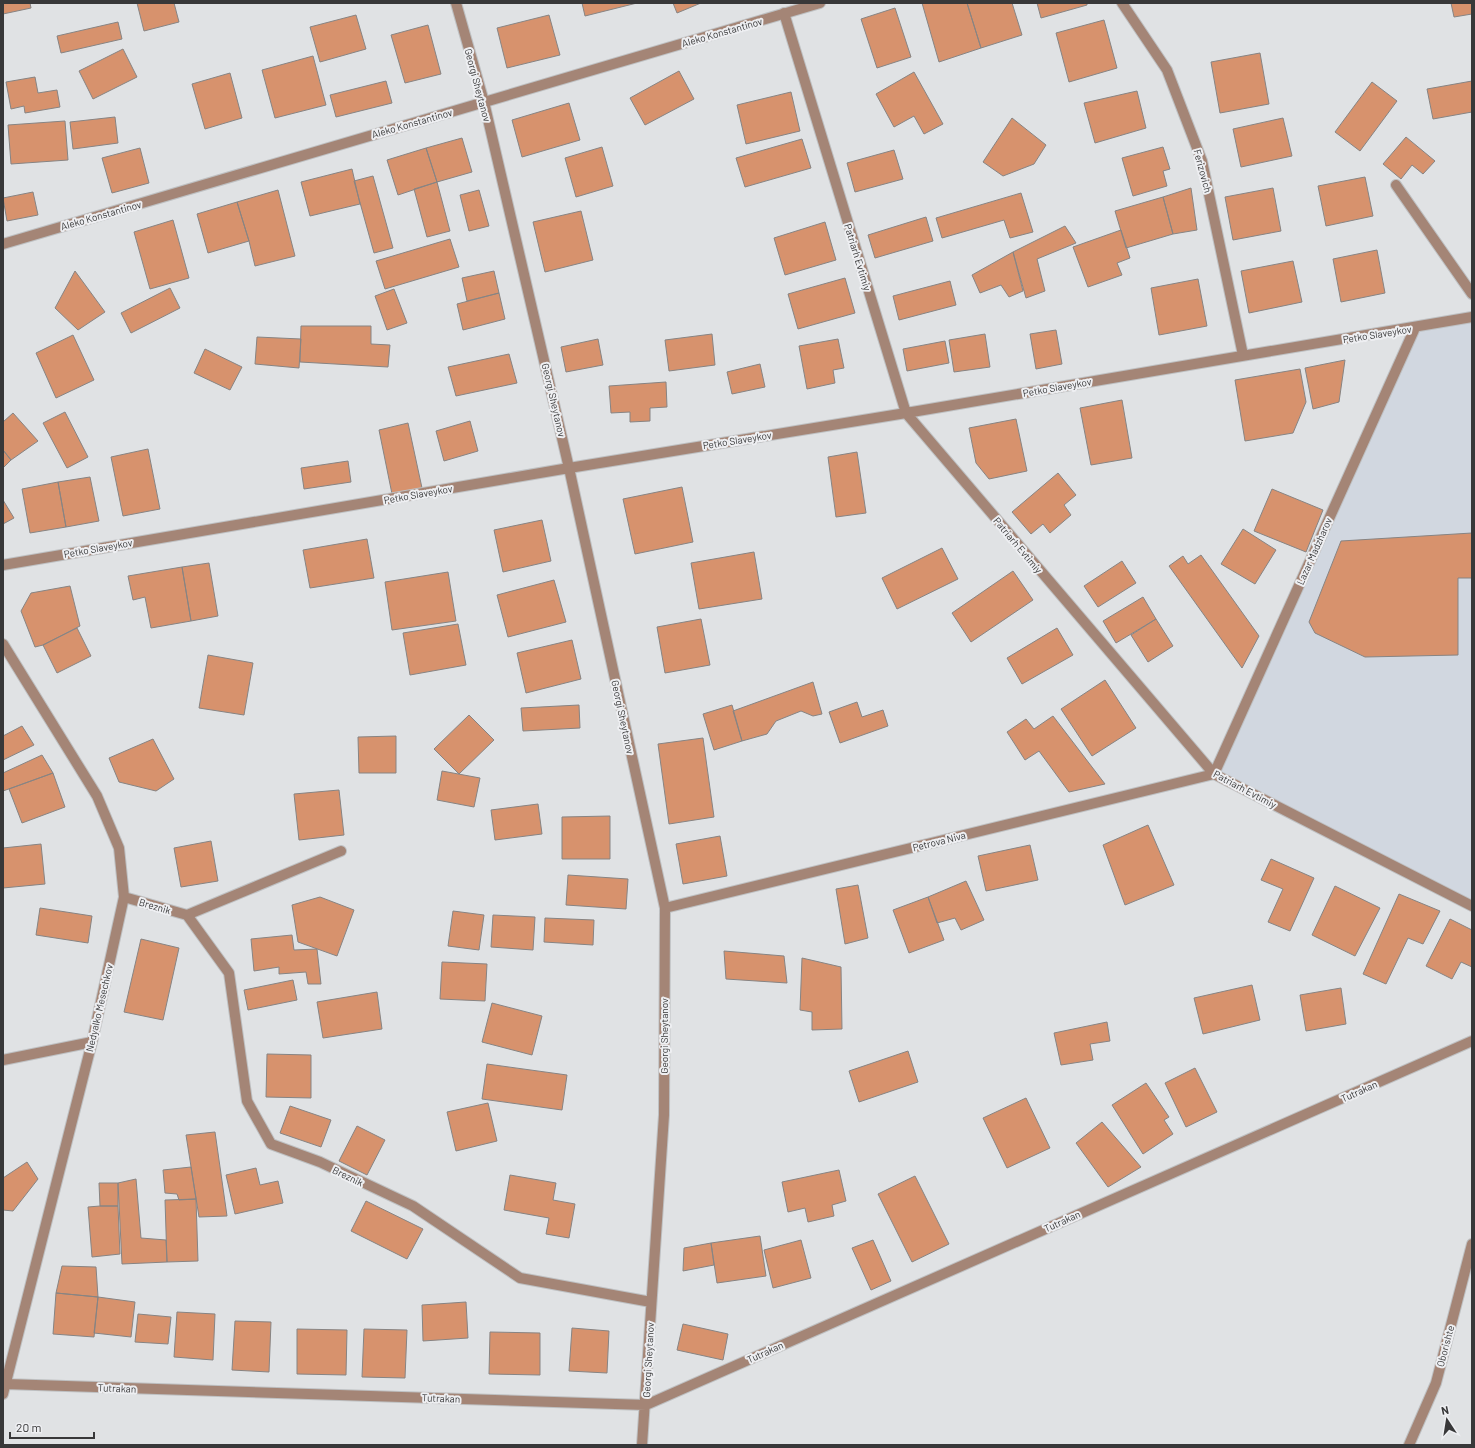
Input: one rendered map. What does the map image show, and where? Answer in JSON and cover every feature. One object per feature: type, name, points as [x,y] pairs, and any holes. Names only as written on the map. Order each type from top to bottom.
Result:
[{"type":"street","name":"Georgi Sheytanov","points":[[456,3],[484,102],[569,468],[665,908],[664,1115],[651,1302],[646,1405],[642,1445]]},
{"type":"street","name":"Aleko Konstantinov","points":[[3,244],[820,3]]},
{"type":"street","name":"Ferizovich","points":[[1122,3],[1167,70],[1202,161],[1243,355]]},
{"type":"street","name":"Patriarh Evtimiy","points":[[784,13],[906,413],[1214,774],[1472,906]]},
{"type":"street","points":[[1396,185],[1472,294]]},
{"type":"street","name":"Petko Slaveykov","points":[[3,565],[569,468],[906,413],[1243,355],[1415,328],[1472,317]]},
{"type":"street","name":"Lazar Madzharov","points":[[1214,774],[1415,328]]},
{"type":"street","name":"Nedyalko Mesechkov","points":[[3,644],[97,796],[119,848],[124,897],[92,1042],[4,1389]]},
{"type":"street","name":"Petrova Niva","points":[[665,908],[1214,774]]},
{"type":"street","points":[[187,915],[341,851]]},
{"type":"street","name":"Breznik","points":[[124,897],[187,915],[229,974],[247,1101],[271,1144],[320,1162],[413,1206],[520,1278],[651,1302]]},
{"type":"street","name":"Tutrakan","points":[[4,1389],[646,1405],[1472,1041]]},
{"type":"street","points":[[3,1060],[92,1042]]},
{"type":"street","name":"Oborishte","points":[[1409,1445],[1436,1383],[1472,1244]]},
{"type":"shaded area","points":[[1472,317],[1472,906],[1214,774],[1415,328]]},
{"type":"building","points":[[3,3],[30,3],[31,8],[3,14]]},
{"type":"building","points":[[137,3],[174,3],[179,22],[144,31]]},
{"type":"building","points":[[582,3],[637,3],[585,16]]},
{"type":"building","points":[[673,3],[701,3],[677,13]]},
{"type":"building","points":[[922,3],[967,3],[981,48],[939,62]]},
{"type":"building","points":[[967,3],[1012,3],[1022,35],[981,48]]},
{"type":"building","points":[[1037,3],[1087,3],[1087,5],[1041,18]]},
{"type":"building","points":[[1451,3],[1472,3],[1472,14],[1454,17]]},
{"type":"building","points":[[895,8],[911,57],[877,68],[861,19]]},
{"type":"building","points":[[356,15],[366,49],[320,62],[310,27]]},
{"type":"building","points":[[549,15],[560,55],[507,68],[497,28]]},
{"type":"building","points":[[1104,20],[1117,68],[1069,82],[1056,33]]},
{"type":"building","points":[[118,22],[122,39],[61,53],[57,36]]},
{"type":"building","points":[[428,25],[441,74],[405,83],[391,35]]},
{"type":"building","points":[[123,49],[137,77],[93,99],[79,71]]},
{"type":"building","points":[[1260,53],[1269,104],[1220,113],[1211,62]]},
{"type":"building","points":[[313,56],[326,105],[275,118],[262,70]]},
{"type":"building","points":[[679,71],[694,99],[645,125],[630,98]]},
{"type":"building","points":[[914,72],[943,124],[924,134],[914,116],[894,127],[876,94]]},
{"type":"building","points":[[230,73],[242,118],[205,129],[192,84]]},
{"type":"building","points":[[35,77],[38,93],[57,90],[60,107],[25,113],[24,106],[11,109],[6,82]]},
{"type":"building","points":[[386,81],[392,103],[336,117],[330,95]]},
{"type":"building","points":[[1472,81],[1472,112],[1433,119],[1427,89]]},
{"type":"building","points":[[1372,82],[1397,101],[1360,151],[1335,132]]},
{"type":"building","points":[[1137,91],[1146,128],[1095,143],[1084,103]]},
{"type":"building","points":[[791,92],[800,131],[746,144],[737,105]]},
{"type":"building","points":[[569,103],[580,140],[522,157],[512,120]]},
{"type":"building","points":[[115,117],[118,143],[73,149],[70,122]]},
{"type":"building","points":[[1012,118],[1046,145],[1034,164],[1003,176],[983,162]]},
{"type":"building","points":[[1283,118],[1292,156],[1241,167],[1233,129]]},
{"type":"building","points":[[65,121],[68,160],[11,164],[8,125]]},
{"type":"building","points":[[1406,137],[1435,161],[1423,174],[1412,165],[1401,179],[1383,164]]},
{"type":"building","points":[[462,138],[472,172],[437,182],[426,148]]},
{"type":"building","points":[[802,139],[811,168],[745,187],[736,158]]},
{"type":"building","points":[[602,147],[613,186],[576,197],[565,158]]},
{"type":"building","points":[[1163,147],[1170,169],[1163,171],[1167,186],[1133,196],[1122,158]]},
{"type":"building","points":[[140,148],[149,183],[112,193],[102,158]]},
{"type":"building","points":[[426,148],[437,182],[398,195],[387,160]]},
{"type":"building","points":[[894,150],[903,179],[855,192],[847,163]]},
{"type":"building","points":[[352,169],[360,204],[310,216],[301,182]]},
{"type":"building","points":[[373,176],[393,248],[374,253],[354,181]]},
{"type":"building","points":[[1365,177],[1373,216],[1326,226],[1318,186]]},
{"type":"building","points":[[437,182],[450,231],[427,237],[414,189]]},
{"type":"building","points":[[1191,188],[1197,230],[1173,234],[1163,197]]},
{"type":"building","points":[[1273,188],[1281,231],[1233,240],[1225,197]]},
{"type":"building","points":[[278,190],[295,256],[255,266],[237,202]]},
{"type":"building","points":[[479,190],[489,226],[469,231],[460,195]]},
{"type":"building","points":[[33,192],[38,215],[7,221],[3,198]]},
{"type":"building","points":[[1021,193],[1033,232],[1010,238],[1004,220],[942,238],[936,218]]},
{"type":"building","points":[[1163,197],[1173,234],[1126,248],[1115,211]]},
{"type":"building","points":[[237,202],[249,241],[208,253],[197,214]]},
{"type":"building","points":[[581,211],[593,260],[545,272],[533,222]]},
{"type":"building","points":[[926,217],[933,241],[875,258],[868,235]]},
{"type":"building","points":[[173,220],[189,278],[150,289],[134,232]]},
{"type":"building","points":[[825,222],[836,260],[785,275],[774,238]]},
{"type":"building","points":[[1065,226],[1076,243],[1037,259],[1045,291],[1026,298],[1013,252]]},
{"type":"building","points":[[1121,230],[1130,258],[1117,263],[1122,275],[1088,287],[1073,247]]},
{"type":"building","points":[[450,239],[459,267],[385,289],[376,261]]},
{"type":"building","points":[[1377,250],[1385,293],[1341,302],[1333,259]]},
{"type":"building","points":[[1013,252],[1023,291],[1009,297],[1001,285],[980,293],[972,275]]},
{"type":"building","points":[[1293,261],[1302,302],[1249,313],[1241,271]]},
{"type":"building","points":[[75,271],[105,312],[78,330],[55,308]]},
{"type":"building","points":[[494,271],[499,293],[467,301],[462,278]]},
{"type":"building","points":[[845,278],[855,313],[798,329],[788,294]]},
{"type":"building","points":[[1198,279],[1207,326],[1159,335],[1151,288]]},
{"type":"building","points":[[950,281],[956,305],[899,320],[893,296]]},
{"type":"building","points":[[170,288],[180,308],[131,333],[121,313]]},
{"type":"building","points":[[394,289],[407,323],[387,330],[375,296]]},
{"type":"building","points":[[499,293],[505,319],[463,330],[457,304]]},
{"type":"building","points":[[301,326],[371,326],[371,344],[390,345],[388,367],[300,362]]},
{"type":"building","points":[[1056,330],[1062,364],[1036,369],[1030,334]]},
{"type":"building","points":[[712,334],[715,365],[669,371],[665,340]]},
{"type":"building","points":[[985,334],[990,367],[954,372],[949,340]]},
{"type":"building","points":[[73,335],[94,380],[56,398],[36,353]]},
{"type":"building","points":[[257,337],[301,339],[299,368],[255,364]]},
{"type":"building","points":[[598,339],[603,365],[566,372],[561,347]]},
{"type":"building","points":[[838,339],[844,368],[833,370],[835,383],[807,389],[799,346]]},
{"type":"building","points":[[945,341],[949,363],[907,371],[903,349]]},
{"type":"building","points":[[205,349],[242,367],[230,390],[194,373]]},
{"type":"building","points":[[509,354],[517,383],[456,396],[448,367]]},
{"type":"building","points":[[1345,360],[1339,402],[1313,409],[1305,368]]},
{"type":"building","points":[[760,364],[765,387],[732,394],[727,372]]},
{"type":"building","points":[[1300,369],[1306,402],[1293,433],[1245,441],[1235,380]]},
{"type":"building","points":[[666,382],[667,407],[650,408],[650,421],[630,422],[630,412],[611,413],[609,386]]},
{"type":"building","points":[[1122,400],[1132,458],[1091,465],[1080,408]]},
{"type":"building","points":[[65,412],[88,457],[67,468],[43,423]]},
{"type":"building","points":[[13,413],[38,441],[11,460],[3,450],[3,422]]},
{"type":"building","points":[[1016,419],[1027,471],[989,479],[976,463],[969,428]]},
{"type":"building","points":[[470,421],[478,451],[444,461],[436,431]]},
{"type":"building","points":[[408,423],[422,488],[392,494],[379,430]]},
{"type":"building","points":[[148,449],[160,509],[123,516],[111,457]]},
{"type":"building","points":[[3,450],[11,460],[3,468]]},
{"type":"building","points":[[857,452],[866,513],[836,517],[828,457]]},
{"type":"building","points":[[348,461],[351,482],[304,489],[301,468]]},
{"type":"building","points":[[1058,473],[1076,495],[1064,505],[1071,515],[1050,533],[1043,524],[1031,534],[1012,512]]},
{"type":"building","points":[[90,477],[99,521],[66,527],[58,482]]},
{"type":"building","points":[[58,482],[66,527],[30,533],[22,489]]},
{"type":"building","points":[[682,487],[693,542],[635,554],[623,499]]},
{"type":"building","points":[[1272,489],[1323,510],[1306,552],[1254,531]]},
{"type":"building","points":[[3,500],[14,518],[3,524]]},
{"type":"building","points":[[542,520],[551,561],[503,572],[494,530]]},
{"type":"building","points":[[1243,529],[1276,550],[1255,584],[1221,564]]},
{"type":"building","points":[[1472,533],[1472,578],[1458,578],[1458,655],[1365,657],[1315,633],[1309,622],[1341,541]]},
{"type":"building","points":[[367,539],[374,578],[310,588],[303,550]]},
{"type":"building","points":[[942,548],[958,579],[897,609],[882,578]]},
{"type":"building","points":[[754,552],[762,599],[699,609],[691,563]]},
{"type":"building","points":[[1201,555],[1259,636],[1242,668],[1169,566],[1183,556],[1188,564]]},
{"type":"building","points":[[1122,561],[1136,583],[1098,607],[1084,586]]},
{"type":"building","points":[[209,563],[218,616],[191,621],[182,567]]},
{"type":"building","points":[[182,567],[191,621],[151,628],[145,597],[133,600],[128,576]]},
{"type":"building","points":[[1013,571],[1033,600],[971,642],[952,613]]},
{"type":"building","points":[[448,572],[456,621],[392,630],[385,582]]},
{"type":"building","points":[[554,580],[566,622],[508,637],[497,595]]},
{"type":"building","points":[[70,586],[80,626],[43,645],[35,647],[21,611],[31,593]]},
{"type":"building","points":[[1143,597],[1156,619],[1116,643],[1103,621]]},
{"type":"building","points":[[701,619],[710,665],[665,673],[657,627]]},
{"type":"building","points":[[1156,619],[1173,646],[1148,662],[1131,635]]},
{"type":"building","points":[[458,624],[466,665],[410,675],[403,633]]},
{"type":"building","points":[[77,628],[91,656],[57,673],[43,645]]},
{"type":"building","points":[[1057,628],[1073,655],[1022,684],[1007,658]]},
{"type":"building","points":[[572,640],[581,679],[526,693],[517,653]]},
{"type":"building","points":[[208,655],[253,663],[244,715],[199,708]]},
{"type":"building","points":[[1105,680],[1136,728],[1092,756],[1061,709]]},
{"type":"building","points":[[813,682],[822,714],[813,716],[801,711],[776,721],[767,734],[742,741],[733,711]]},
{"type":"building","points":[[857,702],[862,717],[883,710],[888,726],[840,743],[829,712]]},
{"type":"building","points":[[579,705],[580,728],[523,731],[521,708]]},
{"type":"building","points":[[732,705],[742,741],[714,750],[703,714]]},
{"type":"building","points":[[469,715],[494,740],[459,774],[434,749]]},
{"type":"building","points":[[1053,716],[1105,784],[1069,792],[1039,751],[1025,760],[1007,732],[1026,719],[1034,729]]},
{"type":"building","points":[[22,726],[34,745],[3,760],[3,736]]},
{"type":"building","points":[[396,736],[396,773],[359,773],[358,737]]},
{"type":"building","points":[[703,738],[714,817],[669,824],[658,744]]},
{"type":"building","points":[[153,739],[174,779],[156,791],[119,782],[109,758]]},
{"type":"building","points":[[42,755],[53,773],[3,791],[3,773]]},
{"type":"building","points":[[442,771],[480,778],[474,807],[437,800]]},
{"type":"building","points":[[53,773],[65,807],[22,823],[9,789]]},
{"type":"building","points":[[339,790],[344,835],[299,840],[294,794]]},
{"type":"building","points":[[538,804],[542,834],[495,840],[491,810]]},
{"type":"building","points":[[610,816],[610,859],[562,859],[562,817]]},
{"type":"building","points":[[1148,825],[1174,885],[1125,905],[1103,845]]},
{"type":"building","points":[[720,836],[727,876],[683,884],[676,844]]},
{"type":"building","points":[[211,841],[218,881],[181,887],[174,848]]},
{"type":"building","points":[[41,844],[45,884],[3,888],[3,848]]},
{"type":"building","points":[[1030,845],[1038,880],[986,891],[978,856]]},
{"type":"building","points":[[1271,859],[1314,878],[1290,931],[1268,922],[1283,889],[1261,880]]},
{"type":"building","points":[[568,875],[628,879],[626,909],[566,905]]},
{"type":"building","points":[[966,881],[984,920],[961,930],[955,918],[937,923],[928,897]]},
{"type":"building","points":[[858,885],[868,938],[845,944],[836,889]]},
{"type":"building","points":[[1335,886],[1380,908],[1355,956],[1312,935]]},
{"type":"building","points":[[1399,894],[1440,911],[1423,944],[1408,938],[1386,984],[1363,974]]},
{"type":"building","points":[[320,897],[354,910],[337,956],[298,942],[292,905]]},
{"type":"building","points":[[928,897],[944,940],[909,953],[893,910]]},
{"type":"building","points":[[40,908],[92,916],[88,943],[36,935]]},
{"type":"building","points":[[453,911],[484,915],[479,950],[448,946]]},
{"type":"building","points":[[493,915],[535,917],[533,950],[491,947]]},
{"type":"building","points":[[545,918],[594,920],[593,945],[544,942]]},
{"type":"building","points":[[1450,919],[1472,930],[1472,967],[1461,962],[1452,979],[1426,966]]},
{"type":"building","points":[[292,935],[294,950],[317,949],[321,984],[308,984],[306,972],[279,974],[279,967],[254,971],[251,939]]},
{"type":"building","points":[[141,939],[179,948],[163,1020],[124,1012]]},
{"type":"building","points":[[724,951],[784,956],[787,983],[726,979]]},
{"type":"building","points":[[802,958],[841,967],[842,1029],[812,1030],[812,1012],[800,1010]]},
{"type":"building","points":[[442,962],[487,964],[485,1001],[440,999]]},
{"type":"building","points":[[293,980],[297,1000],[248,1010],[244,990]]},
{"type":"building","points":[[1252,985],[1260,1020],[1203,1034],[1194,998]]},
{"type":"building","points":[[1341,988],[1346,1024],[1306,1031],[1300,995]]},
{"type":"building","points":[[377,992],[382,1029],[323,1038],[317,1002]]},
{"type":"building","points":[[492,1003],[542,1016],[532,1055],[482,1042]]},
{"type":"building","points":[[1107,1022],[1110,1041],[1090,1044],[1093,1060],[1061,1065],[1054,1033]]},
{"type":"building","points":[[908,1051],[918,1082],[859,1102],[849,1071]]},
{"type":"building","points":[[267,1054],[311,1055],[311,1098],[266,1097]]},
{"type":"building","points":[[487,1064],[567,1075],[562,1110],[482,1099]]},
{"type":"building","points":[[1195,1068],[1217,1112],[1186,1127],[1165,1083]]},
{"type":"building","points":[[1146,1083],[1169,1117],[1164,1120],[1173,1134],[1143,1154],[1112,1105]]},
{"type":"building","points":[[1026,1098],[1050,1148],[1007,1168],[983,1118]]},
{"type":"building","points":[[488,1103],[497,1141],[456,1151],[447,1112]]},
{"type":"building","points":[[290,1106],[331,1120],[321,1147],[280,1133]]},
{"type":"building","points":[[1102,1122],[1141,1167],[1108,1187],[1076,1143]]},
{"type":"building","points":[[357,1126],[385,1140],[367,1175],[339,1161]]},
{"type":"building","points":[[215,1132],[227,1216],[199,1217],[186,1135]]},
{"type":"building","points":[[27,1162],[38,1179],[13,1211],[3,1210],[3,1178]]},
{"type":"building","points":[[191,1167],[196,1199],[179,1200],[177,1194],[165,1193],[163,1170]]},
{"type":"building","points":[[256,1168],[260,1185],[278,1181],[283,1203],[235,1214],[226,1175]]},
{"type":"building","points":[[839,1170],[846,1201],[832,1205],[834,1216],[808,1222],[805,1208],[788,1212],[782,1182]]},
{"type":"building","points":[[510,1175],[556,1183],[553,1200],[575,1204],[569,1238],[546,1234],[549,1218],[504,1210]]},
{"type":"building","points":[[915,1176],[949,1244],[912,1262],[878,1194]]},
{"type":"building","points":[[136,1179],[141,1238],[166,1240],[167,1262],[122,1264],[118,1183]]},
{"type":"building","points":[[99,1183],[118,1183],[118,1206],[100,1206]]},
{"type":"building","points":[[196,1199],[198,1261],[167,1262],[165,1200]]},
{"type":"building","points":[[366,1201],[423,1229],[407,1259],[351,1231]]},
{"type":"building","points":[[118,1206],[120,1254],[92,1257],[88,1207]]},
{"type":"building","points":[[760,1236],[766,1276],[717,1283],[711,1243]]},
{"type":"building","points":[[801,1240],[811,1278],[773,1288],[764,1250]]},
{"type":"building","points":[[873,1240],[891,1281],[871,1290],[852,1248]]},
{"type":"building","points":[[711,1243],[714,1265],[683,1271],[684,1248]]},
{"type":"building","points":[[62,1266],[96,1267],[98,1297],[56,1293]]},
{"type":"building","points":[[56,1293],[98,1297],[94,1337],[53,1334]]},
{"type":"building","points":[[98,1297],[135,1302],[131,1337],[94,1333]]},
{"type":"building","points":[[466,1302],[468,1338],[423,1341],[422,1305]]},
{"type":"building","points":[[177,1312],[215,1314],[213,1360],[174,1357]]},
{"type":"building","points":[[138,1314],[171,1317],[168,1344],[135,1342]]},
{"type":"building","points":[[235,1321],[271,1322],[269,1372],[232,1370]]},
{"type":"building","points":[[683,1324],[728,1334],[723,1360],[677,1350]]},
{"type":"building","points":[[572,1328],[609,1331],[607,1373],[569,1371]]},
{"type":"building","points":[[297,1329],[347,1330],[346,1375],[297,1374]]},
{"type":"building","points":[[364,1329],[407,1330],[405,1378],[362,1377]]},
{"type":"building","points":[[490,1332],[540,1333],[540,1375],[489,1374]]}]
